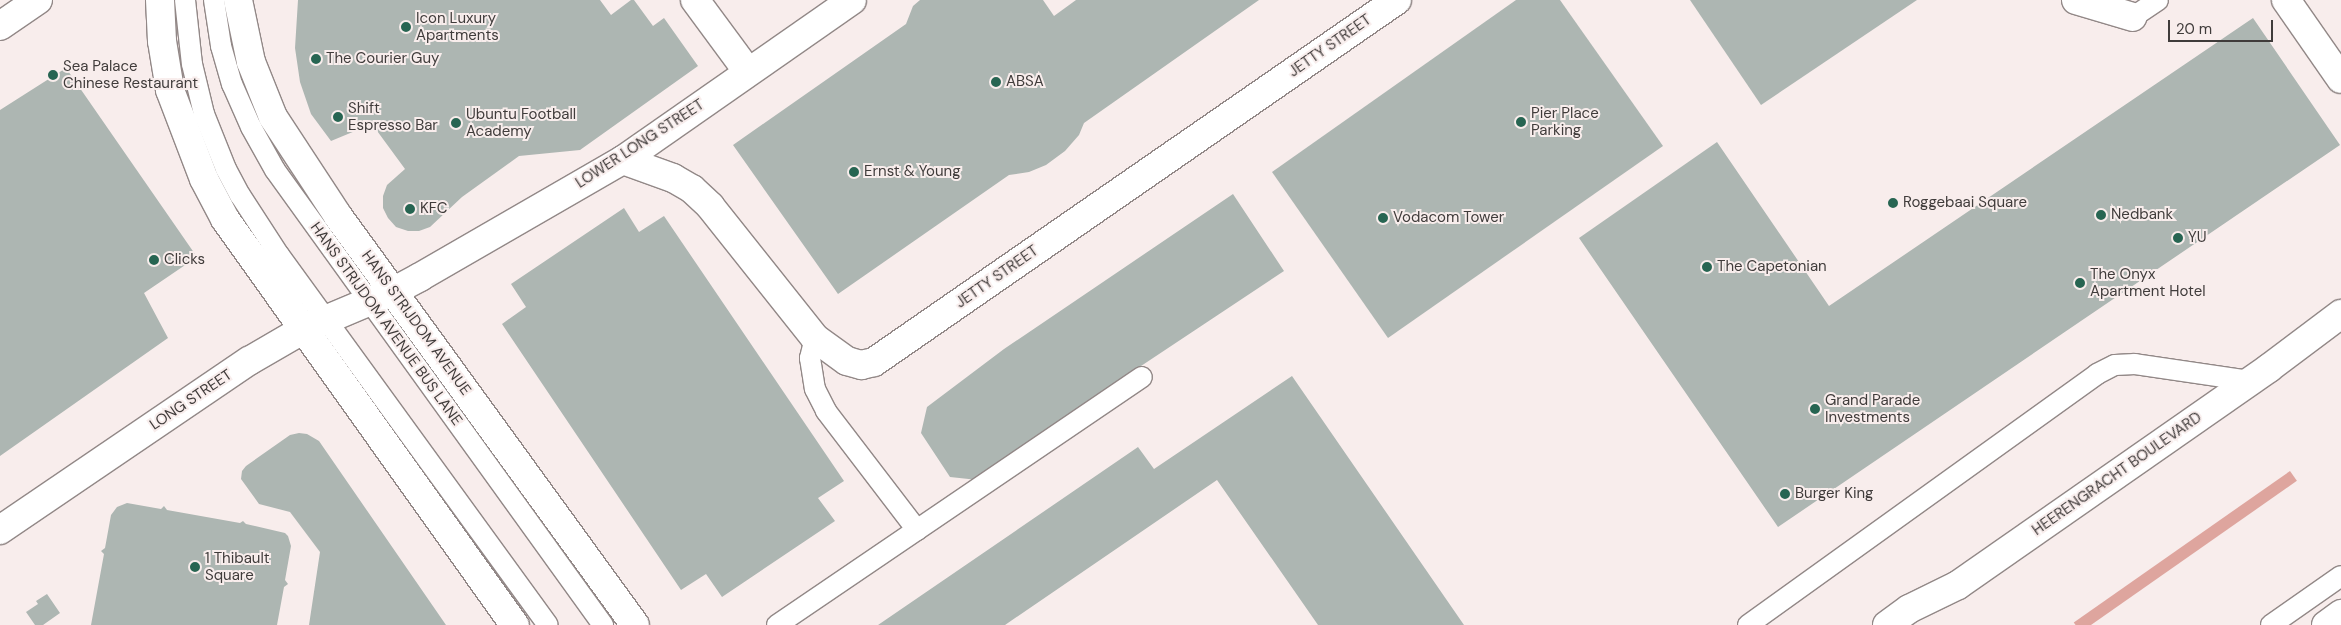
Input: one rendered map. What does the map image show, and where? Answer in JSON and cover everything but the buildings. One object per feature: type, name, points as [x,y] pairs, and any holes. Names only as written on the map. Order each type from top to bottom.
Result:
[{"type":"street","points":[[160,0],[162,41],[170,90],[204,179],[225,219],[259,269],[314,324],[515,625]]},
{"type":"street","name":"HANS STRIJDOM AVENUE","points":[[238,0],[251,62],[273,117],[338,216],[382,296],[635,625]]},
{"type":"street","points":[[695,0],[748,72]]},
{"type":"street","name":"LOWER LONG STREET","points":[[382,296],[623,160],[852,0]]},
{"type":"street","name":"JETTY STREET","points":[[623,160],[673,178],[692,189],[710,206],[816,338],[847,361],[861,365],[874,362],[1397,0]]},
{"type":"street","points":[[2076,0],[2133,17]]},
{"type":"street","points":[[2286,0],[2341,79]]},
{"type":"street","points":[[0,26],[29,3]]},
{"type":"street","name":"LONG STREET","points":[[0,530],[249,360],[314,324],[382,296]]},
{"type":"street","name":"HEERENGRACHT BOULEVARD","points":[[1887,625],[1909,609],[1958,585],[2250,381],[2341,314]]},
{"type":"street","points":[[2326,625],[2341,614]]},
{"type":"lane","points":[[185,0],[192,64],[204,114],[213,140],[226,169],[314,324],[548,625]]},
{"type":"lane","name":"HANS STRIJDOM AVENUE BUS LANE","points":[[214,0],[227,67],[251,127],[289,191],[382,296],[603,625]]},
{"type":"lane","points":[[2133,17],[2158,0]]},
{"type":"lane","points":[[816,338],[810,358],[815,389],[826,411],[917,530]]},
{"type":"lane","points":[[1748,625],[2097,374],[2115,365],[2135,364],[2250,381]]},
{"type":"lane","points":[[777,625],[1142,377]]},
{"type":"lane","points":[[2271,625],[2341,576]]},
{"type":"shaded area","points":[[2290,471],[2297,481],[2091,625],[2076,625],[2074,622]]},
{"type":"place","name":"Icon Luxury Apartments","points":[[406,27]]},
{"type":"place","name":"The Courier Guy","points":[[316,59]]},
{"type":"place","name":"Sea Palace Chinese Restaurant","points":[[53,75]]},
{"type":"place","name":"ABSA","points":[[996,82]]},
{"type":"place","name":"Shift Espresso Bar","points":[[338,117]]},
{"type":"place","name":"Pier Place Parking","points":[[1521,122]]},
{"type":"place","name":"Ubuntu Football Academy","points":[[456,123]]},
{"type":"place","name":"Ernst & Young","points":[[854,172]]},
{"type":"place","name":"Roggebaai Square","points":[[1893,203]]},
{"type":"place","name":"KFC","points":[[410,209]]},
{"type":"place","name":"Nedbank","points":[[2101,215]]},
{"type":"place","name":"Vodacom Tower","points":[[1383,218]]},
{"type":"place","name":"YU","points":[[2178,238]]},
{"type":"place","name":"Clicks","points":[[154,260]]},
{"type":"place","name":"The Capetonian","points":[[1707,267]]},
{"type":"place","name":"The Onyx Apartment Hotel","points":[[2080,283]]},
{"type":"place","name":"Grand Parade Investments","points":[[1815,409]]},
{"type":"place","name":"Burger King","points":[[1785,494]]},
{"type":"place","name":"1 Thibault Square","points":[[195,567]]}]
